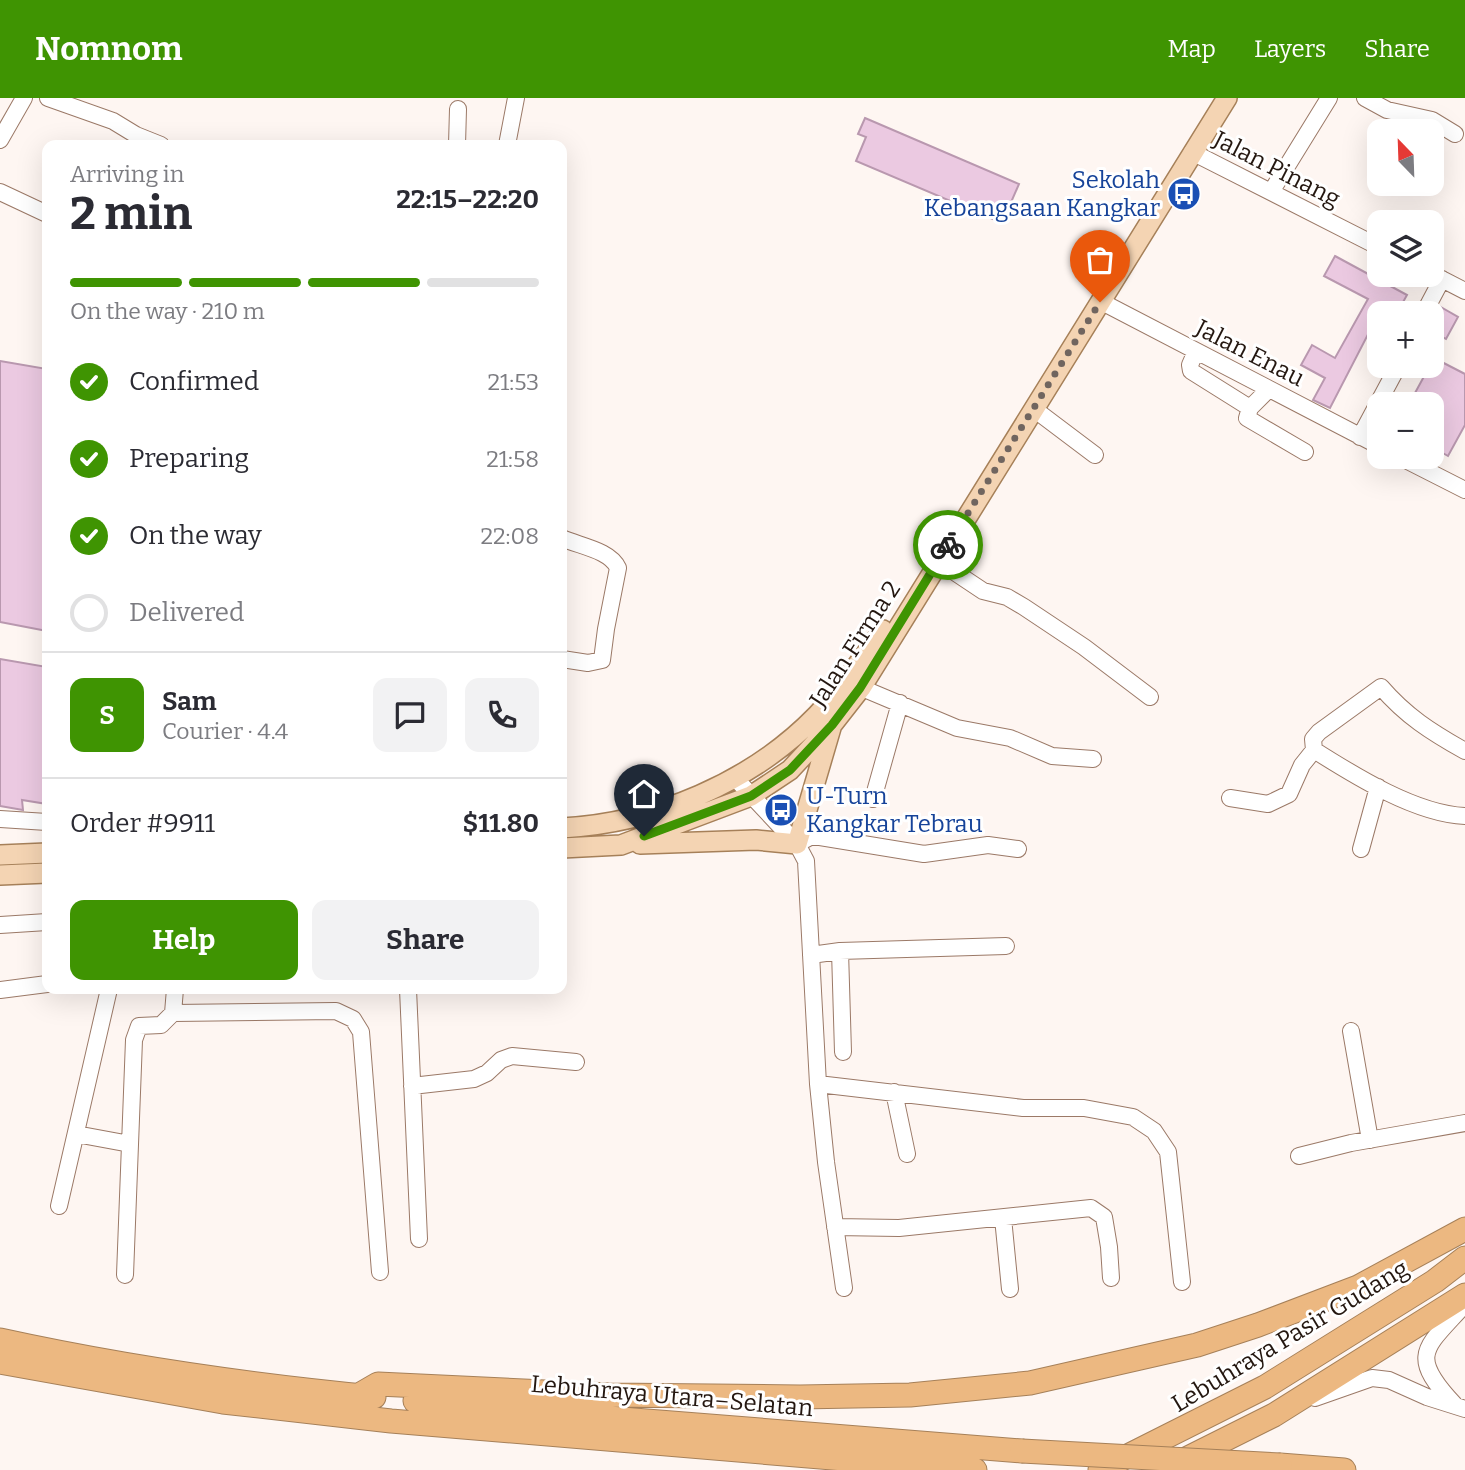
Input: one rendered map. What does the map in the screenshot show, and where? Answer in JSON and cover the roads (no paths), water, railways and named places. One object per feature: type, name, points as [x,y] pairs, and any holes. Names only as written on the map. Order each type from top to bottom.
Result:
[{"type":"highway","points":[[359,1395],[378,1384],[609,1395],[800,1397],[910,1395],[1030,1383],[1197,1345],[1258,1325],[1358,1287],[1465,1229]]},
{"type":"highway","name":"Lebuhraya Pasir Gudang","points":[[1100,1470],[1265,1387],[1435,1281],[1465,1258]]},
{"type":"highway","points":[[1164,1470],[1274,1415],[1465,1295]]},
{"type":"highway","name":"Lebuhraya Utara–Selatan","points":[[0,1340],[80,1357],[359,1395],[1022,1451],[1344,1470]]},
{"type":"highway","name":"Lebuhraya Utara–Selatan","points":[[0,1362],[223,1402],[378,1420],[975,1470]]},
{"type":"main road","name":"Jalan Firma 2","points":[[567,848],[621,845],[751,796],[790,770],[832,725],[852,684],[938,561],[1227,98]]},
{"type":"main road","name":"Jalan Firma 2","points":[[567,828],[589,827],[661,812],[735,778],[778,749],[852,684]]},
{"type":"main road","points":[[621,845],[756,840],[797,844],[832,725]]},
{"type":"main road","points":[[0,855],[42,853]]},
{"type":"main road","points":[[0,875],[42,873]]},
{"type":"street","points":[[0,139],[24,98]]},
{"type":"street","points":[[48,98],[113,121],[148,140]]},
{"type":"street","points":[[508,140],[516,98]]},
{"type":"street","points":[[1271,191],[1329,98]]},
{"type":"street","points":[[1365,98],[1387,110],[1432,120],[1455,134]]},
{"type":"street","points":[[457,109],[457,140]]},
{"type":"street","name":"Jalan Pinang","points":[[1192,152],[1367,241]]},
{"type":"street","points":[[0,192],[42,212]]},
{"type":"street","points":[[1444,280],[1465,291]]},
{"type":"street","name":"Jalan Enau","points":[[1100,302],[1367,440]]},
{"type":"street","points":[[1196,351],[1190,365],[1191,371],[1250,408]]},
{"type":"street","points":[[1360,437],[1392,378]]},
{"type":"street","points":[[1269,389],[1250,408],[1247,418],[1305,452]]},
{"type":"street","points":[[1034,409],[1096,455]]},
{"type":"street","points":[[1424,469],[1465,490]]},
{"type":"street","points":[[567,540],[605,555],[615,561],[618,568],[602,660],[588,663],[567,660]]},
{"type":"street","points":[[938,561],[983,591],[1007,597],[1024,607],[1084,647],[1150,697]]},
{"type":"street","points":[[852,684],[957,728],[1010,737],[1052,755],[1093,759]]},
{"type":"street","points":[[1230,798],[1268,804],[1289,794],[1302,765],[1314,750],[1313,739],[1381,687],[1409,716],[1465,751]]},
{"type":"street","points":[[873,799],[900,703]]},
{"type":"street","points":[[1314,750],[1378,787],[1407,800],[1453,816],[1465,816]]},
{"type":"street","points":[[735,778],[797,844],[806,861],[818,1084],[845,1288]]},
{"type":"street","points":[[1361,849],[1378,787]]},
{"type":"street","points":[[0,820],[42,822]]},
{"type":"street","points":[[797,844],[810,837],[820,837],[924,854],[988,845],[1018,849]]},
{"type":"street","points":[[0,925],[42,922]]},
{"type":"street","points":[[811,955],[840,951],[1006,946]]},
{"type":"street","points":[[840,951],[843,1052]]},
{"type":"street","points":[[0,990],[42,985]]},
{"type":"street","points":[[59,1206],[108,994]]},
{"type":"street","points":[[173,1013],[175,994]]},
{"type":"street","points":[[408,994],[419,1239]]},
{"type":"street","points":[[125,1275],[134,1040],[139,1026],[160,1025],[173,1013],[336,1011],[353,1019],[361,1032],[380,1272]]},
{"type":"street","points":[[1351,1031],[1370,1140]]},
{"type":"street","points":[[412,1086],[466,1081],[480,1077],[501,1060],[512,1056],[576,1062]]},
{"type":"street","points":[[818,1084],[1023,1108],[1084,1108],[1132,1117],[1154,1131],[1168,1152],[1182,1282]]},
{"type":"street","points":[[894,1092],[907,1154]]},
{"type":"street","points":[[1299,1156],[1465,1123]]},
{"type":"street","points":[[76,1134],[130,1144]]},
{"type":"street","points":[[835,1227],[899,1228],[1091,1208],[1104,1217],[1111,1278]]},
{"type":"street","points":[[1003,1218],[1010,1289]]},
{"type":"street","points":[[1460,1407],[1429,1374],[1426,1358],[1429,1344],[1465,1304]]},
{"type":"street","points":[[1274,1415],[1350,1384],[1372,1378],[1389,1380],[1427,1397],[1460,1407]]},
{"type":"place","name":"Sekolah Kebangsaan Kangkar","points":[[1184,194]]},
{"type":"place","name":"U-Turn Kangkar Tebrau","points":[[781,810]]}]
